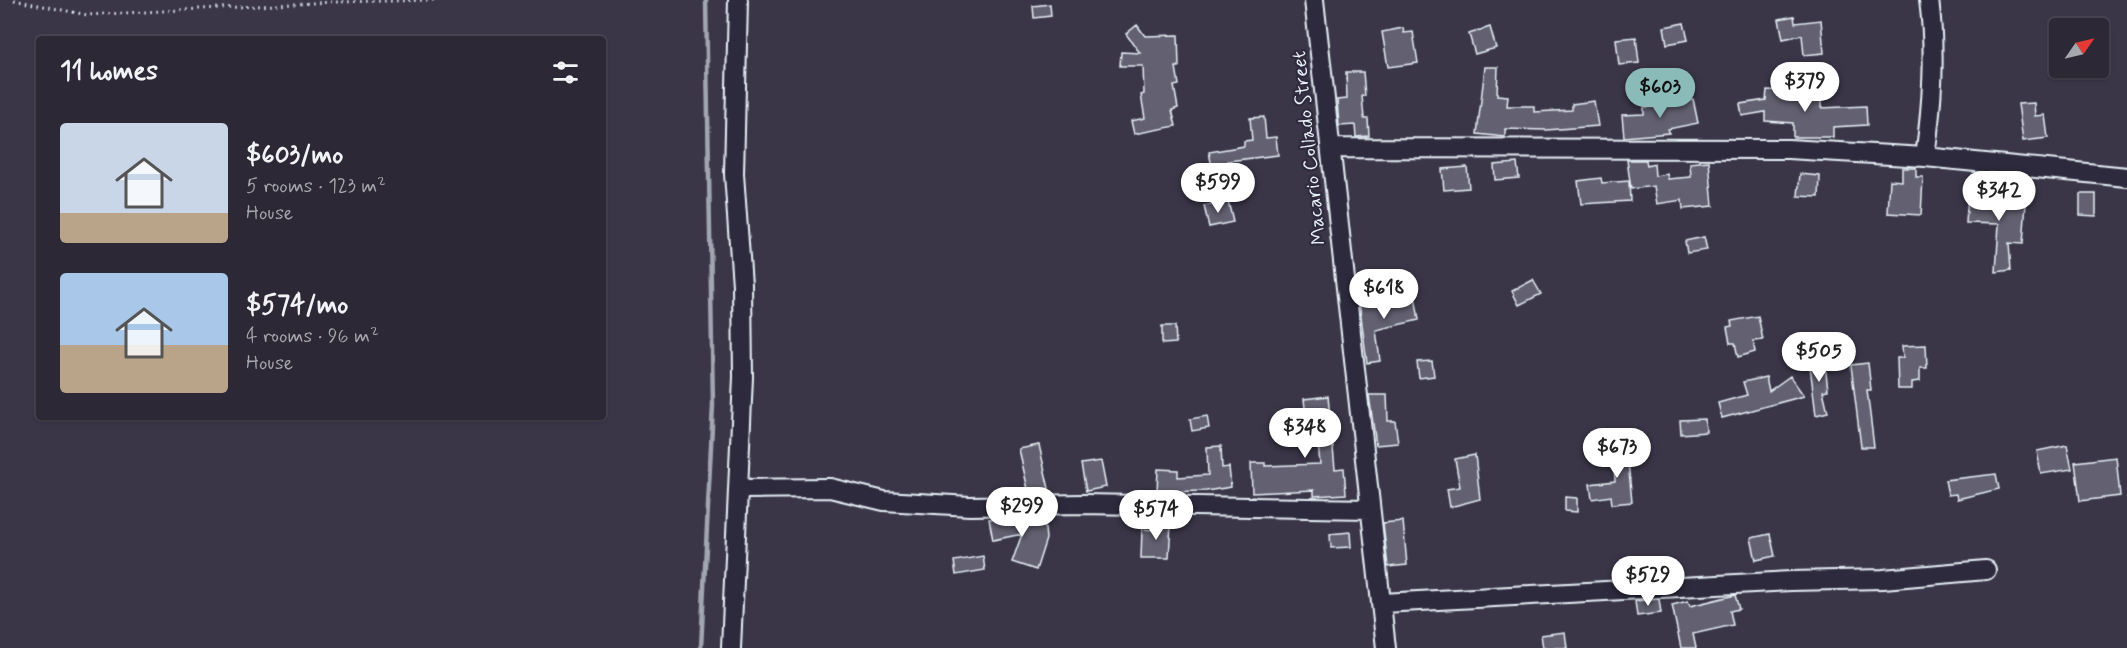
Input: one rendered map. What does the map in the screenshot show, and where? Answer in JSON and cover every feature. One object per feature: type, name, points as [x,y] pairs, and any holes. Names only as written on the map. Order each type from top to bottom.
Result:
[{"type":"street","points":[[731,648],[740,489],[742,285],[734,174],[738,0]]},
{"type":"street","name":"Macario Collado Street","points":[[1314,0],[1386,648]]},
{"type":"street","points":[[1925,157],[1932,105],[1933,32],[1929,0]]},
{"type":"street","points":[[1331,148],[1788,149],[1925,157],[2127,177]]},
{"type":"street","points":[[740,489],[830,488],[884,501],[970,506],[1083,504],[1370,508]]},
{"type":"street","points":[[1382,603],[1791,581],[1883,579],[1986,570]]},
{"type":"path","points":[[14,0],[87,15],[333,2],[438,0]]},
{"type":"building","points":[[1050,4],[1051,16],[1034,18],[1033,6]]},
{"type":"building","points":[[1794,16],[1795,23],[1821,20],[1824,53],[1804,55],[1802,35],[1783,39],[1779,19]]},
{"type":"building","points":[[1684,23],[1688,40],[1667,44],[1664,27]]},
{"type":"building","points":[[1137,25],[1145,36],[1178,35],[1179,67],[1176,67],[1179,85],[1174,86],[1178,108],[1172,110],[1176,126],[1134,134],[1131,121],[1145,118],[1141,95],[1144,94],[1143,66],[1120,66],[1121,52],[1140,53],[1126,34]]},
{"type":"building","points":[[1490,27],[1496,48],[1475,54],[1469,34]]},
{"type":"building","points":[[1403,28],[1404,33],[1413,32],[1418,63],[1388,67],[1382,32]]},
{"type":"building","points":[[1636,37],[1639,63],[1619,65],[1616,39]]},
{"type":"building","points":[[1485,67],[1498,67],[1497,95],[1508,96],[1507,106],[1534,106],[1534,112],[1572,110],[1572,104],[1594,101],[1598,126],[1546,130],[1505,129],[1505,137],[1477,134]]},
{"type":"building","points":[[1346,72],[1363,72],[1364,119],[1368,119],[1369,136],[1356,137],[1355,125],[1339,126],[1337,100],[1347,99]]},
{"type":"building","points":[[1767,90],[1821,92],[1821,108],[1866,106],[1867,125],[1833,127],[1833,137],[1793,137],[1793,123],[1765,121],[1765,112],[1742,116],[1740,104],[1766,100]]},
{"type":"building","points":[[1693,99],[1698,123],[1668,129],[1669,133],[1624,137],[1622,115],[1644,114],[1644,107],[1672,106],[1672,103]]},
{"type":"building","points":[[2034,103],[2035,116],[2045,115],[2048,138],[2023,141],[2018,104]]},
{"type":"building","points":[[1264,117],[1266,138],[1276,137],[1278,155],[1228,161],[1230,169],[1213,172],[1209,152],[1244,146],[1244,141],[1252,140],[1250,118]]},
{"type":"building","points":[[1627,160],[1646,160],[1647,166],[1654,164],[1655,176],[1667,174],[1668,179],[1691,177],[1690,163],[1709,161],[1713,206],[1683,209],[1682,200],[1657,204],[1654,186],[1631,189]]},
{"type":"building","points":[[1517,163],[1519,178],[1495,180],[1494,165]]},
{"type":"building","points":[[1467,167],[1469,188],[1444,190],[1442,169]]},
{"type":"building","points":[[1902,168],[1916,168],[1916,177],[1923,177],[1921,215],[1888,213],[1890,180],[1902,181]]},
{"type":"building","points":[[1800,174],[1820,176],[1819,197],[1798,196]]},
{"type":"building","points":[[1601,178],[1602,183],[1629,181],[1630,201],[1581,204],[1578,181]]},
{"type":"building","points":[[1968,193],[1994,194],[1994,199],[2026,203],[2023,244],[2009,243],[2011,270],[1996,272],[1999,224],[1966,223]]},
{"type":"building","points":[[2080,194],[2096,194],[2096,216],[2080,215]]},
{"type":"building","points":[[1228,201],[1233,222],[1209,227],[1204,206]]},
{"type":"building","points":[[1704,237],[1707,250],[1687,253],[1685,241]]},
{"type":"building","points":[[1533,280],[1541,294],[1519,305],[1512,291]]},
{"type":"building","points":[[1415,296],[1419,320],[1376,330],[1380,361],[1367,363],[1359,301],[1385,297],[1386,301]]},
{"type":"building","points":[[1758,316],[1763,340],[1753,341],[1755,352],[1738,357],[1735,343],[1730,343],[1727,327],[1732,326],[1731,321]]},
{"type":"building","points":[[1162,326],[1175,326],[1176,343],[1162,344]]},
{"type":"building","points":[[1926,345],[1927,368],[1920,368],[1920,381],[1912,382],[1912,389],[1898,389],[1897,358],[1903,358],[1902,346]]},
{"type":"building","points":[[1824,356],[1828,390],[1823,391],[1828,412],[1816,415],[1809,358]]},
{"type":"building","points":[[1432,361],[1434,376],[1419,378],[1417,362]]},
{"type":"building","points":[[1868,363],[1871,390],[1867,390],[1874,447],[1861,447],[1851,365]]},
{"type":"building","points":[[1790,376],[1804,396],[1722,418],[1718,403],[1747,395],[1743,382],[1766,377],[1769,391]]},
{"type":"building","points":[[1369,395],[1387,395],[1388,421],[1395,421],[1398,443],[1376,445]]},
{"type":"building","points":[[1328,396],[1335,469],[1344,468],[1346,494],[1314,496],[1314,490],[1252,493],[1251,463],[1265,463],[1265,466],[1320,464],[1317,433],[1292,436],[1290,419],[1306,417],[1304,399]]},
{"type":"building","points":[[1207,416],[1209,428],[1192,431],[1190,419]]},
{"type":"building","points":[[1705,419],[1706,432],[1681,434],[1680,420]]},
{"type":"building","points":[[1039,445],[1049,489],[1029,494],[1019,449]]},
{"type":"building","points":[[2067,445],[2072,469],[2041,474],[2037,451]]},
{"type":"building","points":[[1221,446],[1222,468],[1229,467],[1231,487],[1206,491],[1157,492],[1158,469],[1178,470],[1178,477],[1208,475],[1207,447]]},
{"type":"building","points":[[1632,447],[1634,461],[1628,461],[1632,502],[1612,504],[1611,496],[1592,499],[1590,484],[1615,481],[1613,449]]},
{"type":"building","points":[[1475,455],[1480,499],[1450,507],[1447,489],[1460,487],[1455,459]]},
{"type":"building","points":[[2116,457],[2120,496],[2080,501],[2075,462]]},
{"type":"building","points":[[1101,461],[1106,487],[1086,491],[1081,464]]},
{"type":"building","points":[[1996,474],[1999,489],[1957,499],[1956,494],[1948,495],[1945,480]]},
{"type":"building","points":[[1565,497],[1577,498],[1577,512],[1565,511]]},
{"type":"building","points":[[1018,516],[1019,521],[1044,518],[1046,539],[1036,570],[1012,562],[1022,534],[993,540],[989,519]]},
{"type":"building","points":[[1403,521],[1407,565],[1388,567],[1383,523]]},
{"type":"building","points":[[1154,522],[1171,523],[1169,558],[1141,558],[1142,529],[1154,530]]},
{"type":"building","points":[[1350,532],[1351,547],[1331,548],[1330,534]]},
{"type":"building","points":[[1770,534],[1775,556],[1756,560],[1751,538]]},
{"type":"building","points":[[983,556],[985,570],[956,575],[954,561]]},
{"type":"building","points":[[1735,595],[1739,609],[1730,611],[1733,625],[1693,634],[1696,648],[1681,648],[1672,605],[1688,601],[1690,606]]},
{"type":"building","points":[[1659,599],[1661,613],[1637,616],[1635,601]]},
{"type":"building","points":[[1565,632],[1567,648],[1543,648],[1541,635]]},
{"type":"waterway","points":[[701,648],[713,405],[706,0]]}]
